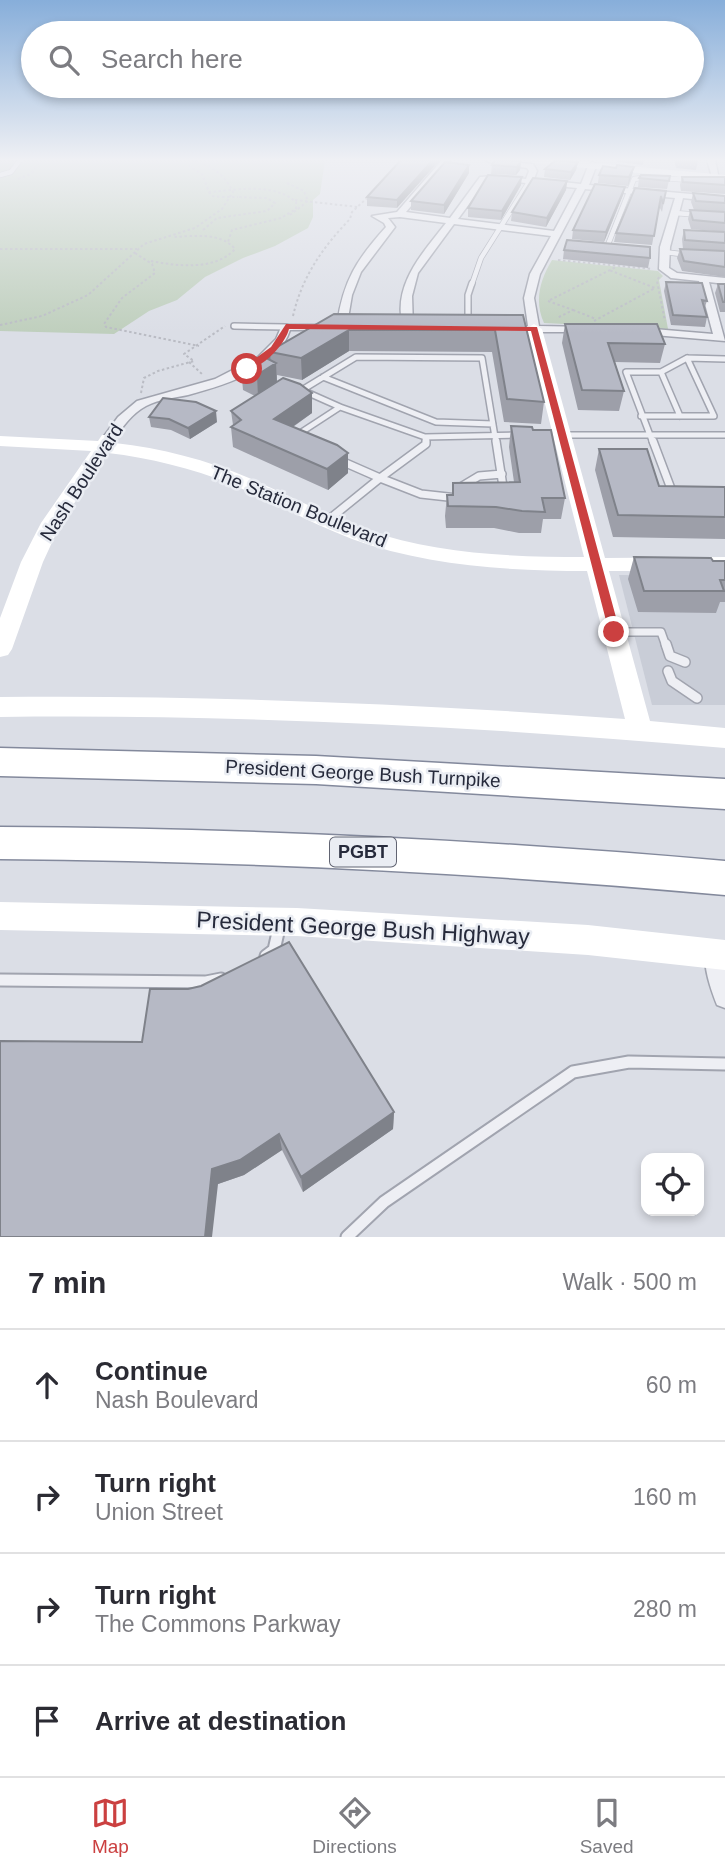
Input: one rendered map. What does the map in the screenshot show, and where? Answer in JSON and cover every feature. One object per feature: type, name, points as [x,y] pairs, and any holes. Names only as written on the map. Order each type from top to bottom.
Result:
[{"type":"highway","name":"President George Bush Turnpike","points":[[0,762],[330,771],[725,794]]},
{"type":"highway","name":"PGBT","points":[[0,843],[148,844],[355,851],[725,878]]},
{"type":"street","points":[[342,327],[347,290],[355,270],[391,227],[388,221],[380,218]]},
{"type":"street","points":[[432,218],[555,234]]},
{"type":"street","points":[[564,218],[531,286],[529,298],[543,325],[555,435],[596,558],[639,730]]},
{"type":"street","points":[[675,218],[673,233],[660,252],[664,269],[669,274],[725,281]]},
{"type":"street","points":[[395,328],[414,328],[407,296],[413,274],[452,220]]},
{"type":"street","points":[[594,246],[619,248]]},
{"type":"street","points":[[630,331],[722,337],[703,279]]},
{"type":"street","points":[[289,323],[355,328]]},
{"type":"street","name":"Nash Boulevard","points":[[0,649],[42,540],[63,503],[127,413],[144,403],[205,386],[258,362],[280,343],[289,323]]},
{"type":"street","points":[[508,329],[543,325],[599,325]]},
{"type":"street","points":[[462,328],[481,329]]},
{"type":"street","name":"The Station Boulevard","points":[[0,434],[106,443],[187,461],[332,516],[400,547],[463,558],[525,564],[725,553]]},
{"type":"street","name":"The Station Boulevard","points":[[0,441],[106,443]]},
{"type":"street","name":"The Station Boulevard","points":[[596,558],[725,564]]},
{"type":"street","points":[[0,707],[149,706],[301,711],[639,730],[725,738]]},
{"type":"street","name":"President George Bush Highway","points":[[0,916],[280,921],[588,940],[720,954]]},
{"type":"street","points":[[720,954],[725,997]]},
{"type":"lane","points":[[462,328],[471,283],[481,258],[507,218]]},
{"type":"lane","points":[[607,247],[619,218]]},
{"type":"lane","points":[[660,252],[700,255]]},
{"type":"lane","points":[[232,324],[289,323]]},
{"type":"lane","points":[[302,390],[356,357],[482,358],[504,493],[493,498]]},
{"type":"lane","points":[[685,494],[671,494],[626,372],[661,372],[687,358],[724,361]]},
{"type":"lane","points":[[641,416],[713,416],[687,358]]},
{"type":"lane","points":[[661,372],[680,416]]},
{"type":"lane","points":[[323,377],[436,422],[493,424]]},
{"type":"lane","points":[[293,386],[340,407],[425,437],[522,435]]},
{"type":"lane","points":[[304,444],[292,438],[340,407]]},
{"type":"lane","points":[[555,435],[725,435]]},
{"type":"lane","points":[[332,516],[426,444],[425,437]]},
{"type":"lane","points":[[329,455],[421,494],[471,498]]},
{"type":"lane","points":[[449,498],[469,479],[481,473],[502,474]]},
{"type":"lane","points":[[614,632],[661,632],[670,656],[685,662]]},
{"type":"lane","points":[[668,671],[672,681],[697,698]]},
{"type":"lane","points":[[258,962],[274,950],[280,921]]},
{"type":"lane","points":[[0,981],[206,982],[236,975]]},
{"type":"lane","points":[[347,1237],[384,1202],[573,1072],[597,1063],[631,1061],[725,1064]]},
{"type":"path","points":[[0,326],[18,323],[67,306],[103,284],[144,244],[195,228],[212,218]]},
{"type":"path","points":[[203,230],[219,218]]},
{"type":"path","points":[[228,242],[228,234],[239,226],[277,218]]},
{"type":"path","points":[[289,323],[307,271],[349,218]]},
{"type":"path","points":[[135,253],[148,260],[172,264],[216,261],[234,253],[234,246],[228,242],[198,237],[165,238]]},
{"type":"path","points":[[0,249],[138,249]]},
{"type":"path","points":[[148,260],[156,270],[153,277],[122,298],[104,324],[106,327],[200,346]]},
{"type":"path","points":[[558,260],[655,270],[661,276],[657,287],[666,326]]},
{"type":"path","points":[[599,325],[573,310],[549,301],[618,266]]},
{"type":"path","points":[[609,270],[657,287]]},
{"type":"path","points":[[592,323],[599,325],[657,287]]},
{"type":"path","points":[[543,325],[573,310]]},
{"type":"path","points":[[142,394],[142,384],[149,374],[194,361],[184,354],[232,324]]},
{"type":"path","points":[[189,362],[206,377]]},
{"type":"shaded area","points":[[619,575],[725,576],[725,705],[652,705]]},
{"type":"green space","points":[[0,218],[313,218],[308,228],[205,277],[177,300],[149,311],[114,334],[0,331]]},
{"type":"green space","points":[[552,260],[658,271],[663,276],[659,280],[668,329],[544,323],[539,307],[540,291]]},
{"type":"building","points":[[579,218],[612,218],[606,232],[573,230]]},
{"type":"building","points":[[622,218],[657,218],[654,236],[616,233]]},
{"type":"building","points":[[692,218],[725,218],[725,223],[693,220]]},
{"type":"building","points":[[684,230],[725,232],[725,243],[685,240]]},
{"type":"building","points":[[567,240],[650,247],[650,258],[564,250]]},
{"type":"building","points":[[680,249],[725,251],[725,267],[684,261]]},
{"type":"building","points":[[666,282],[702,283],[707,301],[702,300],[707,317],[673,315]]},
{"type":"building","points":[[718,284],[725,284],[725,302],[723,302]]},
{"type":"building","points":[[334,314],[523,315],[544,402],[507,399],[495,330],[349,330],[301,358],[270,352],[268,359],[276,363],[257,375],[241,368]]},
{"type":"building","points":[[565,324],[657,324],[665,344],[608,343],[624,391],[582,390]]},
{"type":"building","points":[[283,378],[300,384],[312,393],[274,419],[337,445],[348,453],[327,469],[231,427],[241,420],[231,411]]},
{"type":"building","points":[[163,398],[196,402],[216,411],[188,428],[169,419],[149,417]]},
{"type":"building","points":[[511,426],[551,430],[565,498],[542,498],[545,512],[448,506],[447,495],[453,495],[453,483],[520,482]]},
{"type":"building","points":[[599,449],[647,449],[659,486],[725,487],[725,517],[618,515]]},
{"type":"building","points":[[634,557],[711,558],[713,561],[725,561],[725,580],[720,580],[724,591],[644,591]]},
{"type":"building","points":[[289,942],[394,1112],[301,1177],[279,1134],[240,1160],[212,1169],[205,1237],[0,1237],[0,1041],[142,1042],[150,989],[188,989],[201,986]]},
{"type":"route","points":[[247,369],[280,343],[286,327],[534,329],[614,632]]}]
